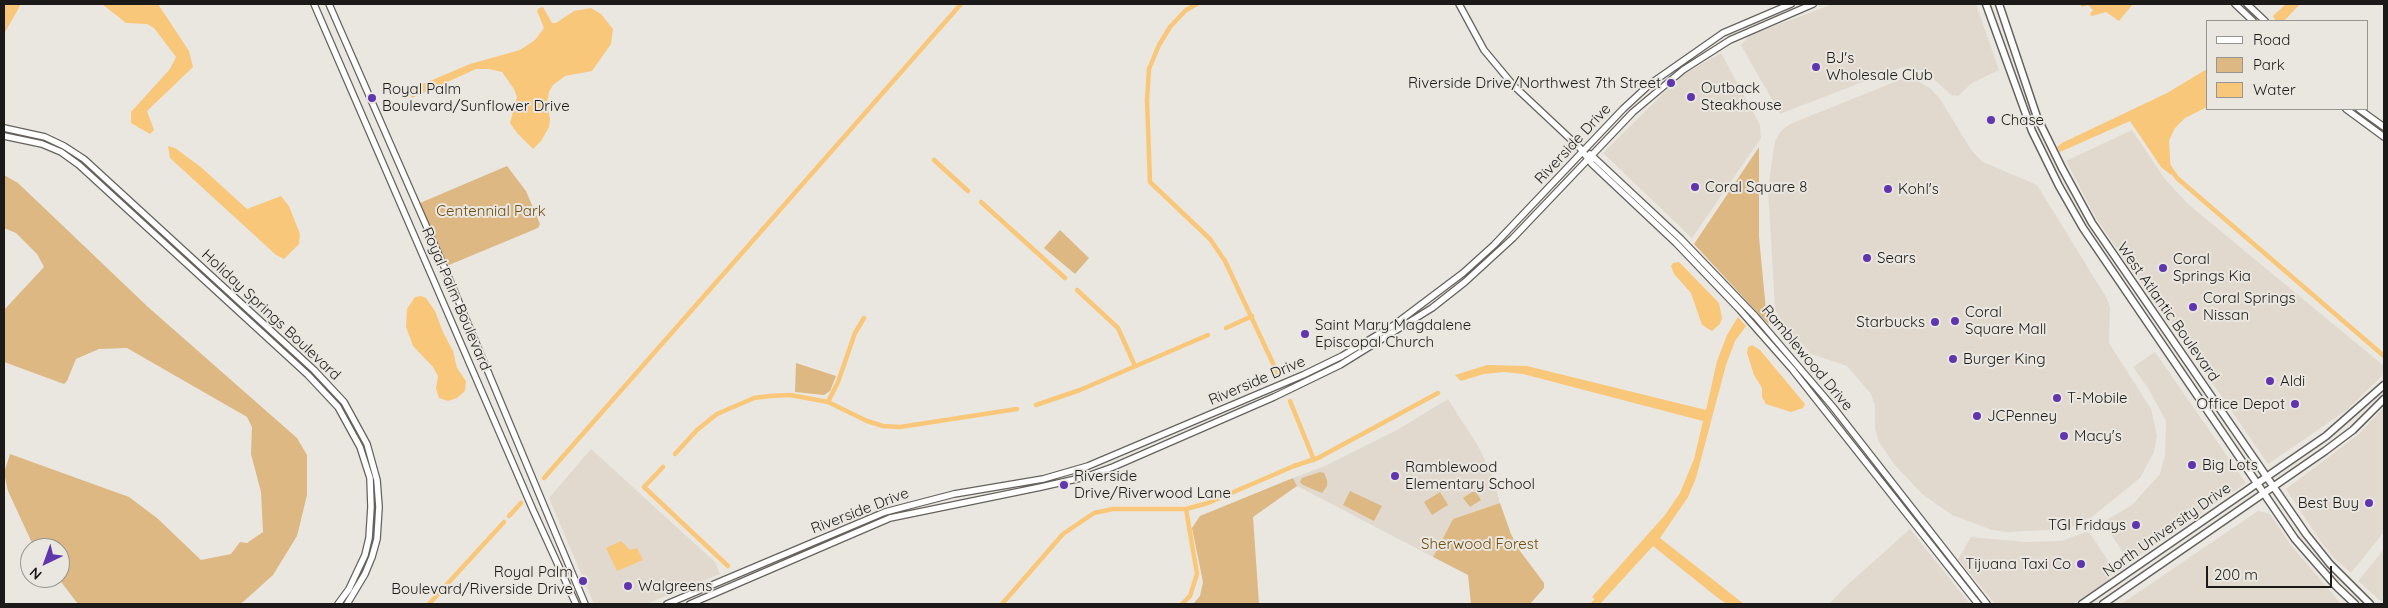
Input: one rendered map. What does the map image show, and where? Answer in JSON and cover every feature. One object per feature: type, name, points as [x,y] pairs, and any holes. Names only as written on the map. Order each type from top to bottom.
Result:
[{"type":"main road","name":"West Atlantic Boulevard","points":[[1986,4],[2011,78],[2041,151],[2101,257],[2308,555],[2355,604]]},
{"type":"main road","name":"West Atlantic Boulevard","points":[[1998,4],[2031,98],[2051,146],[2100,236],[2317,549],[2370,604]]},
{"type":"main road","name":"North University Drive","points":[[2082,604],[2326,436],[2359,409],[2384,384]]},
{"type":"main road","points":[[2369,415],[2368,408],[2373,396]]},
{"type":"main road","name":"North University Drive","points":[[2103,604],[2264,494],[2353,430],[2384,399]]},
{"type":"main road","points":[[2353,430],[2358,419],[2359,409]]},
{"type":"street","name":"Royal Palm Boulevard","points":[[314,4],[576,604]]},
{"type":"street","name":"Royal Palm Boulevard","points":[[329,4],[459,302],[585,604]]},
{"type":"street","name":"Ramblewood Drive","points":[[1458,4],[1470,28],[1501,71],[1526,98],[1681,239],[1745,305],[1753,320],[1828,411],[1978,604]]},
{"type":"street","name":"Riverside Drive","points":[[667,604],[885,512],[954,494],[1043,478],[1088,466],[1303,375],[1368,341],[1434,297],[1494,245],[1643,90],[1671,68],[1723,33],[1791,4]]},
{"type":"street","name":"Riverside Drive","points":[[690,604],[890,518],[1085,477],[1307,382],[1364,351],[1444,299],[1513,238],[1589,156],[1653,93],[1683,70],[1730,40],[1813,4]]},
{"type":"street","points":[[2235,4],[2252,20]]},
{"type":"street","points":[[2247,4],[2264,20]]},
{"type":"street","points":[[2347,110],[2384,137]]},
{"type":"street","points":[[2360,110],[2384,127]]},
{"type":"street","name":"Holiday Springs Boulevard","points":[[4,128],[45,137],[84,159],[314,370],[344,402],[368,444],[377,480],[379,507],[377,539],[372,557],[366,574],[348,604]]},
{"type":"street","name":"Holiday Springs Boulevard","points":[[4,136],[42,144],[61,152],[79,165],[308,375],[338,407],[360,447],[370,478],[371,507],[369,538],[365,555],[352,583],[338,604]]},
{"type":"street","name":"Ramblewood Drive","points":[[1589,156],[1740,310],[1753,320],[1829,402],[1987,604]]},
{"type":"shaded area","points":[[1833,4],[1976,4],[1999,70],[1972,83],[1958,96],[1951,95],[1926,72],[1907,67],[1896,69],[1780,114],[1741,45],[1750,35]]},
{"type":"shaded area","points":[[1721,53],[1760,125],[1761,138],[1692,238],[1603,153],[1682,75]]},
{"type":"shaded area","points":[[1902,79],[1918,81],[1931,89],[1940,99],[1972,151],[1983,162],[2037,185],[2106,297],[2110,307],[2109,343],[2151,409],[2157,435],[2154,452],[2140,478],[2093,516],[2068,529],[2008,532],[1992,530],[1952,515],[1922,494],[1894,464],[1879,442],[1875,429],[1875,405],[1871,394],[1847,366],[1811,354],[1780,320],[1775,308],[1768,189],[1775,141],[1781,131],[1790,124]]},
{"type":"shaded area","points":[[2132,130],[2164,178],[2188,204],[2384,366],[2382,376],[2347,410],[2268,464],[2096,218],[2066,161]]},
{"type":"shaded area","points":[[2155,352],[2246,483],[2129,562],[2103,522],[2132,505],[2160,474],[2165,455],[2166,421],[2148,388],[2133,367]]},
{"type":"shaded area","name":"Ramblewood Elementary School","points":[[1448,399],[1478,446],[1492,475],[1500,503],[1453,519],[1433,557],[1297,486],[1293,478],[1327,465],[1397,430]]},
{"type":"shaded area","points":[[2384,407],[2384,532],[2351,573],[2334,558],[2319,539],[2286,489],[2359,434]]},
{"type":"shaded area","points":[[591,449],[715,562],[720,574],[646,604],[594,604],[549,498]]},
{"type":"shaded area","points":[[2258,511],[2270,514],[2291,545],[2341,604],[2121,604]]},
{"type":"shaded area","points":[[1910,529],[1970,604],[1829,604],[1845,587]]},
{"type":"shaded area","points":[[2085,532],[2090,533],[2114,570],[2108,581],[2073,604],[1995,604],[1958,559],[1971,537],[2025,542],[2062,541]]},
{"type":"shaded area","points":[[2384,549],[2384,604],[2358,581]]},
{"type":"green space","points":[[1759,147],[1759,237],[1769,325],[1694,244]]},
{"type":"green space","name":"Centennial Park","points":[[507,166],[526,191],[540,224],[538,228],[449,265],[445,262],[420,203]]},
{"type":"green space","points":[[4,175],[18,183],[148,307],[297,438],[307,455],[307,495],[297,536],[273,575],[243,602],[238,604],[78,604],[66,588],[70,588],[70,538],[30,538],[8,491],[4,473],[10,454],[129,497],[157,518],[201,560],[231,554],[240,542],[247,543],[263,532],[261,492],[251,454],[252,427],[247,417],[127,348],[99,349],[76,359],[64,384],[4,362],[4,310],[44,267],[37,254],[16,233],[4,228]]},
{"type":"green space","points":[[1060,230],[1089,258],[1075,274],[1044,248]]},
{"type":"green space","points":[[796,363],[836,376],[830,391],[824,395],[795,392]]},
{"type":"green space","points":[[1320,472],[1324,473],[1327,480],[1327,486],[1322,493],[1300,482],[1302,478]]},
{"type":"green space","points":[[1293,478],[1297,486],[1253,517],[1259,604],[1193,604],[1200,596],[1203,582],[1192,528],[1200,516]]},
{"type":"green space","points":[[1350,491],[1382,506],[1374,521],[1343,505]]},
{"type":"green space","points":[[1440,492],[1448,505],[1432,515],[1424,502]]},
{"type":"green space","points":[[1472,492],[1476,492],[1481,500],[1470,507],[1463,498]]},
{"type":"green space","name":"Sherwood Forest","points":[[1500,503],[1511,534],[1520,551],[1544,583],[1544,588],[1530,604],[1471,604],[1468,575],[1433,557],[1453,519]]},
{"type":"water","points":[[6,4],[21,4],[4,34],[4,8]]},
{"type":"water","points":[[102,4],[158,4],[189,51],[193,67],[147,111],[154,130],[150,134],[131,123],[131,112],[170,69],[176,57],[154,28],[147,24],[126,23]]},
{"type":"water","points":[[2080,4],[2133,4],[2119,21],[2106,12],[2092,16],[2090,14],[2093,10],[2088,5],[2082,7]]},
{"type":"water","points":[[2286,4],[2300,4],[2285,20],[2275,20],[2273,16]]},
{"type":"water","points":[[543,7],[552,23],[556,23],[574,11],[591,8],[601,14],[613,29],[611,44],[592,71],[565,76],[553,85],[549,92],[547,104],[550,119],[549,127],[541,141],[533,149],[510,123],[517,97],[514,89],[502,72],[476,69],[412,98],[410,94],[411,89],[470,64],[520,50],[535,40],[544,28],[537,11]]},
{"type":"water","points":[[2206,70],[2206,108],[2185,118],[2175,128],[2169,141],[2171,175],[2161,167],[2130,121],[2060,152],[2057,147],[2062,143],[2167,93]]},
{"type":"water","points":[[168,146],[175,148],[202,168],[247,209],[281,196],[289,206],[300,234],[299,244],[284,259],[276,255],[170,158]]},
{"type":"water","points":[[1679,262],[1719,303],[1722,318],[1720,324],[1712,331],[1702,325],[1691,293],[1674,274],[1671,266],[1673,263]]},
{"type":"water","points":[[421,296],[426,298],[435,311],[453,351],[457,368],[466,381],[465,391],[457,398],[448,401],[439,398],[436,388],[438,376],[433,367],[413,346],[406,327],[407,309],[415,297]]},
{"type":"water","points":[[1738,317],[1746,326],[1735,341],[1726,365],[1696,478],[1688,497],[1660,538],[1744,604],[1727,604],[1653,546],[1600,604],[1592,597],[1665,515],[1680,493],[1694,459],[1703,421],[1523,374],[1504,372],[1484,374],[1461,381],[1455,375],[1487,365],[1527,366],[1706,410],[1717,361],[1727,335]]},
{"type":"water","points":[[1752,345],[1760,350],[1805,404],[1803,408],[1791,412],[1766,404],[1762,397],[1762,388],[1754,375],[1747,353],[1748,347]]},
{"type":"water","points":[[621,541],[630,550],[637,548],[643,560],[617,571],[606,548]]},
{"type":"waterway","points":[[544,478],[961,4]]},
{"type":"waterway","points":[[1197,4],[1186,10],[1170,27],[1159,45],[1149,69],[1147,100],[1150,182],[1210,239],[1225,261],[1278,374]]},
{"type":"waterway","points":[[934,160],[968,191]]},
{"type":"waterway","points":[[2168,165],[2177,178],[2384,356]]},
{"type":"waterway","points":[[981,202],[1065,278]]},
{"type":"waterway","points":[[1077,290],[1118,328],[1135,366]]},
{"type":"waterway","points":[[1226,328],[1252,316]]},
{"type":"waterway","points":[[828,402],[838,382],[855,333],[864,318]]},
{"type":"waterway","points":[[1036,405],[1080,390],[1208,335]]},
{"type":"waterway","points":[[1002,604],[1063,534],[1094,513],[1113,509],[1186,509],[1208,503],[1294,466],[1318,458],[1438,393]]},
{"type":"waterway","points":[[675,454],[697,430],[717,414],[754,398],[790,395],[828,402],[867,421],[883,426],[900,427],[1017,409]]},
{"type":"waterway","points":[[1290,401],[1314,460]]},
{"type":"waterway","points":[[663,467],[644,487],[728,566]]},
{"type":"waterway","points":[[509,516],[521,503]]},
{"type":"waterway","points":[[1182,604],[1190,596],[1197,574],[1186,509]]},
{"type":"waterway","points":[[429,604],[504,522]]},
{"type":"waterway","points":[[1593,604],[1600,597]]},
{"type":"place","name":"BJ's Wholesale Club","points":[[1816,67]]},
{"type":"place","name":"Riverside Drive/Northwest 7th Street","points":[[1671,83]]},
{"type":"place","name":"Outback Steakhouse","points":[[1691,97]]},
{"type":"place","name":"Royal Palm Boulevard/Sunflower Drive","points":[[372,98]]},
{"type":"place","name":"Chase","points":[[1991,120]]},
{"type":"place","name":"Coral Square 8","points":[[1695,187]]},
{"type":"place","name":"Kohl's","points":[[1888,189]]},
{"type":"place","name":"Sears","points":[[1867,258]]},
{"type":"place","name":"Coral Springs Kia","points":[[2163,268]]},
{"type":"place","name":"Coral Springs Nissan","points":[[2193,307]]},
{"type":"place","name":"Coral Square Mall","points":[[1955,321]]},
{"type":"place","name":"Starbucks","points":[[1935,322]]},
{"type":"place","name":"Saint Mary Magdalene Episcopal Church","points":[[1305,334]]},
{"type":"place","name":"Burger King","points":[[1953,359]]},
{"type":"place","name":"Aldi","points":[[2270,381]]},
{"type":"place","name":"T-Mobile","points":[[2057,398]]},
{"type":"place","name":"Office Depot","points":[[2295,404]]},
{"type":"place","name":"JCPenney","points":[[1977,416]]},
{"type":"place","name":"Macy's","points":[[2064,436]]},
{"type":"place","name":"Big Lots","points":[[2192,465]]},
{"type":"place","name":"Ramblewood Elementary School","points":[[1395,476]]},
{"type":"place","name":"Riverside Drive/Riverwood Lane","points":[[1064,485]]},
{"type":"place","name":"Best Buy","points":[[2369,503]]},
{"type":"place","name":"TGI Fridays","points":[[2136,525]]},
{"type":"place","name":"Tijuana Taxi Co","points":[[2081,564]]},
{"type":"place","name":"Royal Palm Boulevard/Riverside Drive","points":[[583,581]]},
{"type":"place","name":"Walgreens","points":[[628,586]]}]
